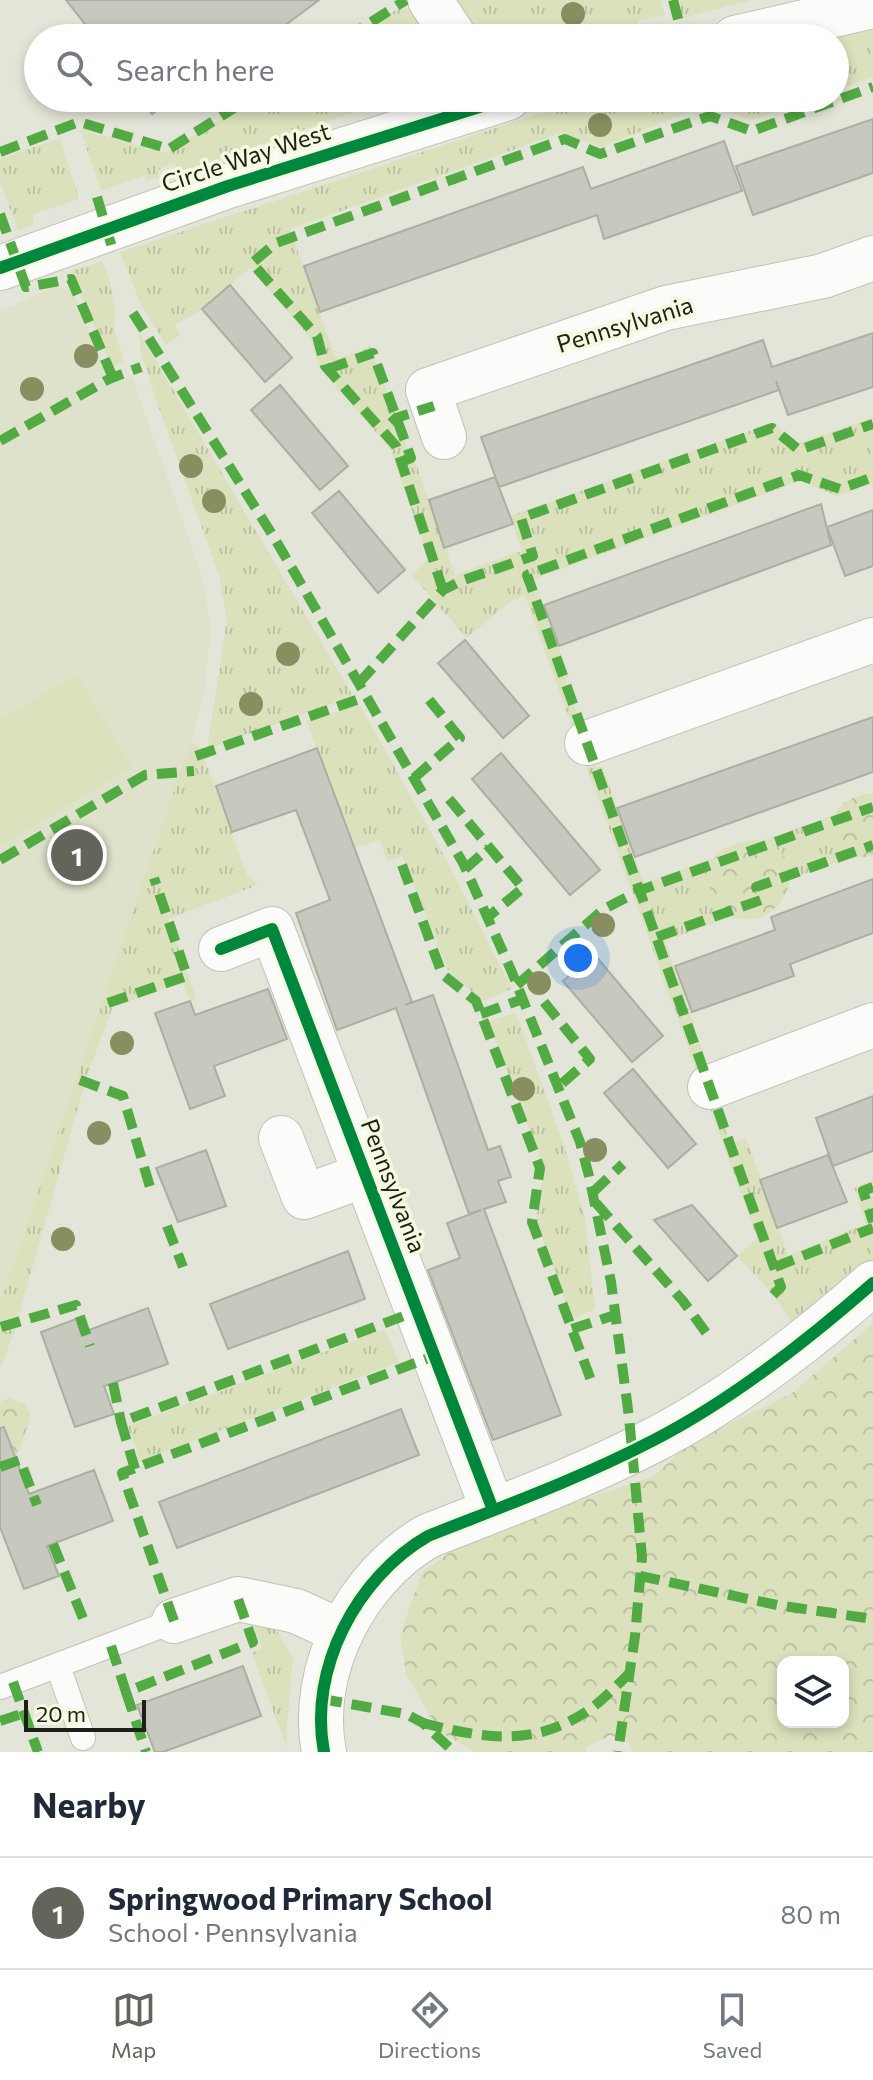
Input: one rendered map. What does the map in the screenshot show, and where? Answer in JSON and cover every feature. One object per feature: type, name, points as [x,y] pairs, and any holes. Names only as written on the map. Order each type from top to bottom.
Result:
[{"type":"street","points":[[430,0],[446,24]]},
{"type":"street","points":[[795,24],[873,6]]},
{"type":"street","name":"Circle Way West","points":[[0,268],[228,186],[456,112]]},
{"type":"street","name":"Pennsylvania","points":[[444,437],[428,390],[666,308],[823,276],[873,258]]},
{"type":"street","points":[[587,743],[873,640]]},
{"type":"street","name":"Pennsylvania","points":[[221,949],[272,929],[493,1510]]},
{"type":"street","points":[[710,1087],[873,1025]]},
{"type":"street","points":[[281,1138],[304,1197],[365,1175]]},
{"type":"street","points":[[324,1752],[322,1699],[342,1632],[357,1604],[379,1575],[408,1547],[428,1536],[567,1481],[655,1440],[788,1353],[873,1283]]},
{"type":"street","points":[[174,1621],[238,1599],[296,1611],[342,1632]]},
{"type":"lane","points":[[0,1687],[174,1621]]},
{"type":"lane","points":[[58,1666],[83,1738]]},
{"type":"shaded area","points":[[55,287],[73,291],[112,385],[132,376],[203,580],[211,627],[204,694],[182,771],[0,1303],[0,311]]},
{"type":"green space","points":[[446,0],[661,0],[665,15],[638,21],[638,24],[464,24]]},
{"type":"green space","points":[[675,0],[751,0],[680,19]]},
{"type":"green space","points":[[414,7],[423,24],[373,24],[394,11]]},
{"type":"green space","points":[[873,26],[873,77],[849,86],[849,31]]},
{"type":"green space","points":[[231,112],[354,112],[179,171],[174,163],[158,170],[158,178],[147,180],[144,175],[101,191],[80,129],[165,153]]},
{"type":"green space","points":[[544,112],[689,112],[602,147],[561,133],[290,229],[336,359],[370,347],[455,575],[522,551],[510,516],[772,423],[799,443],[873,418],[873,483],[837,496],[800,481],[534,579],[597,768],[602,766],[644,883],[873,801],[873,849],[763,889],[766,904],[665,941],[705,1057],[700,1059],[730,1144],[746,1138],[788,1255],[866,1224],[854,1187],[873,1180],[873,1283],[804,1340],[770,1291],[737,1256],[757,1238],[525,596],[512,600],[467,638],[411,575],[429,559],[390,449],[320,368],[310,338],[250,268],[202,309],[174,326],[181,334],[166,345],[141,305],[120,252]]},
{"type":"green space","points":[[727,112],[775,112],[752,120]]},
{"type":"green space","points":[[60,138],[79,199],[33,214],[33,225],[18,230],[0,182],[0,159]]},
{"type":"green space","points":[[102,261],[115,306],[114,329],[124,362],[111,367],[72,271]]},
{"type":"green space","points":[[139,332],[353,696],[207,749],[227,620],[219,575],[157,403],[140,350]]},
{"type":"green space","points":[[77,674],[132,767],[0,846],[0,719]]},
{"type":"green space","points":[[360,705],[447,861],[512,989],[483,1001],[449,972],[402,856],[388,862],[379,840],[355,848],[306,721]]},
{"type":"green space","points":[[191,741],[211,756],[205,760],[247,875],[258,885],[168,919],[196,998],[190,1001],[183,983],[113,1006],[87,1076],[14,1332],[0,1370],[0,1303]]},
{"type":"green space","points":[[873,793],[873,856],[858,858],[842,845],[830,822],[847,801]]},
{"type":"green space","points":[[758,840],[776,848],[784,857],[789,867],[788,889],[783,899],[766,915],[753,919],[735,918],[717,901],[710,888],[710,866],[723,850]]},
{"type":"green space","points":[[516,1013],[565,1148],[585,1218],[595,1309],[572,1319],[536,1222],[544,1167],[488,1021]]},
{"type":"green space","points":[[873,1323],[873,1752],[632,1752],[629,1743],[611,1735],[587,1747],[586,1752],[475,1752],[438,1731],[406,1673],[400,1635],[422,1572],[474,1536],[654,1476],[689,1443],[791,1394]]},
{"type":"green space","points":[[385,1329],[399,1362],[140,1461],[128,1426]]},
{"type":"green space","points":[[9,1398],[26,1404],[31,1418],[17,1455],[0,1471],[0,1402]]},
{"type":"green space","points":[[252,1620],[276,1629],[293,1659],[287,1748],[252,1653],[262,1648]]},
{"type":"building","points":[[66,0],[319,0],[287,24],[85,24]]},
{"type":"building","points":[[873,119],[873,173],[753,215],[736,166]]},
{"type":"building","points":[[724,141],[742,191],[604,239],[597,215],[320,312],[304,266],[583,167],[591,189]]},
{"type":"building","points":[[230,285],[292,358],[265,382],[202,309]]},
{"type":"building","points":[[873,333],[873,387],[788,415],[776,381],[779,390],[499,487],[481,437],[763,340],[772,367]]},
{"type":"building","points":[[280,385],[348,466],[320,490],[251,410]]},
{"type":"building","points":[[495,477],[513,524],[444,548],[429,500]]},
{"type":"building","points":[[339,491],[405,570],[378,593],[312,513]]},
{"type":"building","points":[[821,504],[831,545],[559,646],[544,605]]},
{"type":"building","points":[[873,510],[873,566],[845,576],[827,527]]},
{"type":"building","points":[[465,640],[529,716],[503,738],[438,663]]},
{"type":"building","points":[[873,717],[873,772],[635,857],[617,808]]},
{"type":"building","points":[[317,748],[412,1002],[405,1005],[433,995],[488,1150],[500,1146],[511,1177],[498,1181],[506,1202],[484,1209],[561,1415],[493,1440],[428,1270],[460,1258],[447,1223],[481,1210],[469,1214],[396,1008],[337,1030],[296,913],[330,900],[296,810],[232,832],[216,786]]},
{"type":"building","points":[[501,753],[600,870],[570,895],[472,779]]},
{"type":"building","points":[[873,879],[873,933],[790,964],[794,976],[692,1012],[675,966],[775,930],[771,917]]},
{"type":"building","points":[[594,954],[663,1036],[632,1062],[563,981]]},
{"type":"building","points":[[268,989],[287,1039],[214,1066],[225,1096],[190,1109],[155,1013],[190,1001],[195,1015]]},
{"type":"building","points":[[633,1069],[696,1144],[668,1168],[604,1093]]},
{"type":"building","points":[[873,1096],[873,1151],[833,1166],[816,1118]]},
{"type":"building","points":[[206,1150],[226,1206],[178,1222],[156,1168]]},
{"type":"building","points":[[828,1155],[847,1202],[777,1228],[760,1180]]},
{"type":"building","points":[[692,1205],[737,1256],[708,1281],[654,1220]]},
{"type":"building","points":[[348,1251],[365,1299],[228,1349],[210,1304]]},
{"type":"building","points":[[148,1308],[168,1364],[104,1386],[114,1414],[75,1427],[41,1332],[76,1319],[81,1333]]},
{"type":"building","points":[[401,1409],[419,1455],[177,1548],[159,1502]]},
{"type":"building","points":[[4,1427],[29,1494],[94,1470],[113,1521],[47,1546],[59,1576],[24,1589],[0,1527],[0,1428]]},
{"type":"building","points":[[243,1666],[261,1716],[163,1752],[155,1752],[137,1705]]},
{"type":"marked path","points":[[368,24],[406,0]]},
{"type":"marked path","points":[[673,0],[679,24]]},
{"type":"marked path","points":[[849,96],[873,87]]},
{"type":"marked path","points":[[0,152],[79,122],[169,149],[228,112]]},
{"type":"marked path","points":[[443,590],[396,446],[325,366],[317,336],[252,263],[276,243],[565,139],[600,154],[710,116],[752,131],[804,112]]},
{"type":"marked path","points":[[97,197],[114,254]]},
{"type":"marked path","points":[[0,214],[26,287],[71,279],[113,378]]},
{"type":"marked path","points":[[133,313],[275,539],[463,863],[511,970],[580,1142],[611,1282],[629,1417],[642,1557],[635,1636],[618,1752]]},
{"type":"marked path","points":[[328,369],[373,353],[411,458],[401,462]]},
{"type":"marked path","points":[[0,441],[109,379],[141,367]]},
{"type":"marked path","points":[[391,423],[396,418],[434,406]]},
{"type":"marked path","points":[[359,683],[443,590],[533,556],[521,518],[772,428],[799,450],[873,424]]},
{"type":"marked path","points":[[773,1295],[781,1287],[527,575],[799,475],[840,489],[873,477]]},
{"type":"marked path","points":[[414,778],[460,738],[426,696]]},
{"type":"marked path","points":[[196,756],[365,697]]},
{"type":"marked path","points":[[0,860],[145,775],[194,771]]},
{"type":"marked path","points":[[449,799],[523,888],[488,917]]},
{"type":"marked path","points":[[517,985],[604,909],[641,890],[873,807]]},
{"type":"marked path","points":[[657,937],[761,900],[756,887],[873,845]]},
{"type":"marked path","points":[[465,869],[489,848]]},
{"type":"marked path","points":[[402,865],[442,974],[476,1001],[540,1168],[532,1222],[592,1383]]},
{"type":"marked path","points":[[108,1003],[187,976],[154,878]]},
{"type":"marked path","points":[[481,1014],[523,999]]},
{"type":"marked path","points":[[544,1002],[590,1059],[558,1087]]},
{"type":"marked path","points":[[80,1080],[123,1096],[150,1187]]},
{"type":"marked path","points":[[593,1192],[623,1164]]},
{"type":"marked path","points":[[873,1187],[863,1191],[873,1222]]},
{"type":"marked path","points":[[596,1203],[683,1301],[707,1334]]},
{"type":"marked path","points":[[167,1226],[183,1267]]},
{"type":"marked path","points":[[775,1267],[873,1228]]},
{"type":"marked path","points":[[1,1327],[76,1305],[90,1346]]},
{"type":"marked path","points":[[135,1469],[121,1422],[417,1311]]},
{"type":"marked path","points":[[572,1329],[615,1315]]},
{"type":"marked path","points":[[174,1621],[122,1473],[434,1356]]},
{"type":"marked path","points":[[113,1383],[121,1422]]},
{"type":"marked path","points":[[0,1467],[20,1460],[37,1505]]},
{"type":"marked path","points":[[53,1544],[84,1621]]},
{"type":"marked path","points":[[640,1576],[777,1605],[873,1619]]},
{"type":"marked path","points":[[111,1646],[126,1692],[253,1642],[238,1599]]},
{"type":"marked path","points":[[423,1723],[489,1736],[531,1734],[552,1729],[598,1703],[630,1673]]},
{"type":"marked path","points":[[13,1682],[38,1752]]},
{"type":"marked path","points":[[126,1692],[146,1752]]},
{"type":"marked path","points":[[322,1699],[406,1714],[423,1723],[454,1752]]},
{"type":"marked path","points":[[0,1721],[24,1713]]},
{"type":"cycle path","points":[[0,268],[228,186],[463,112]]},
{"type":"cycle path","points":[[221,949],[272,929],[493,1510]]},
{"type":"cycle path","points":[[324,1752],[321,1721],[331,1658],[343,1628],[360,1600],[402,1554],[428,1536],[570,1479],[683,1424],[768,1368],[873,1283]]},
{"type":"place","name":"Springwood Primary School","points":[[77,855]]}]
